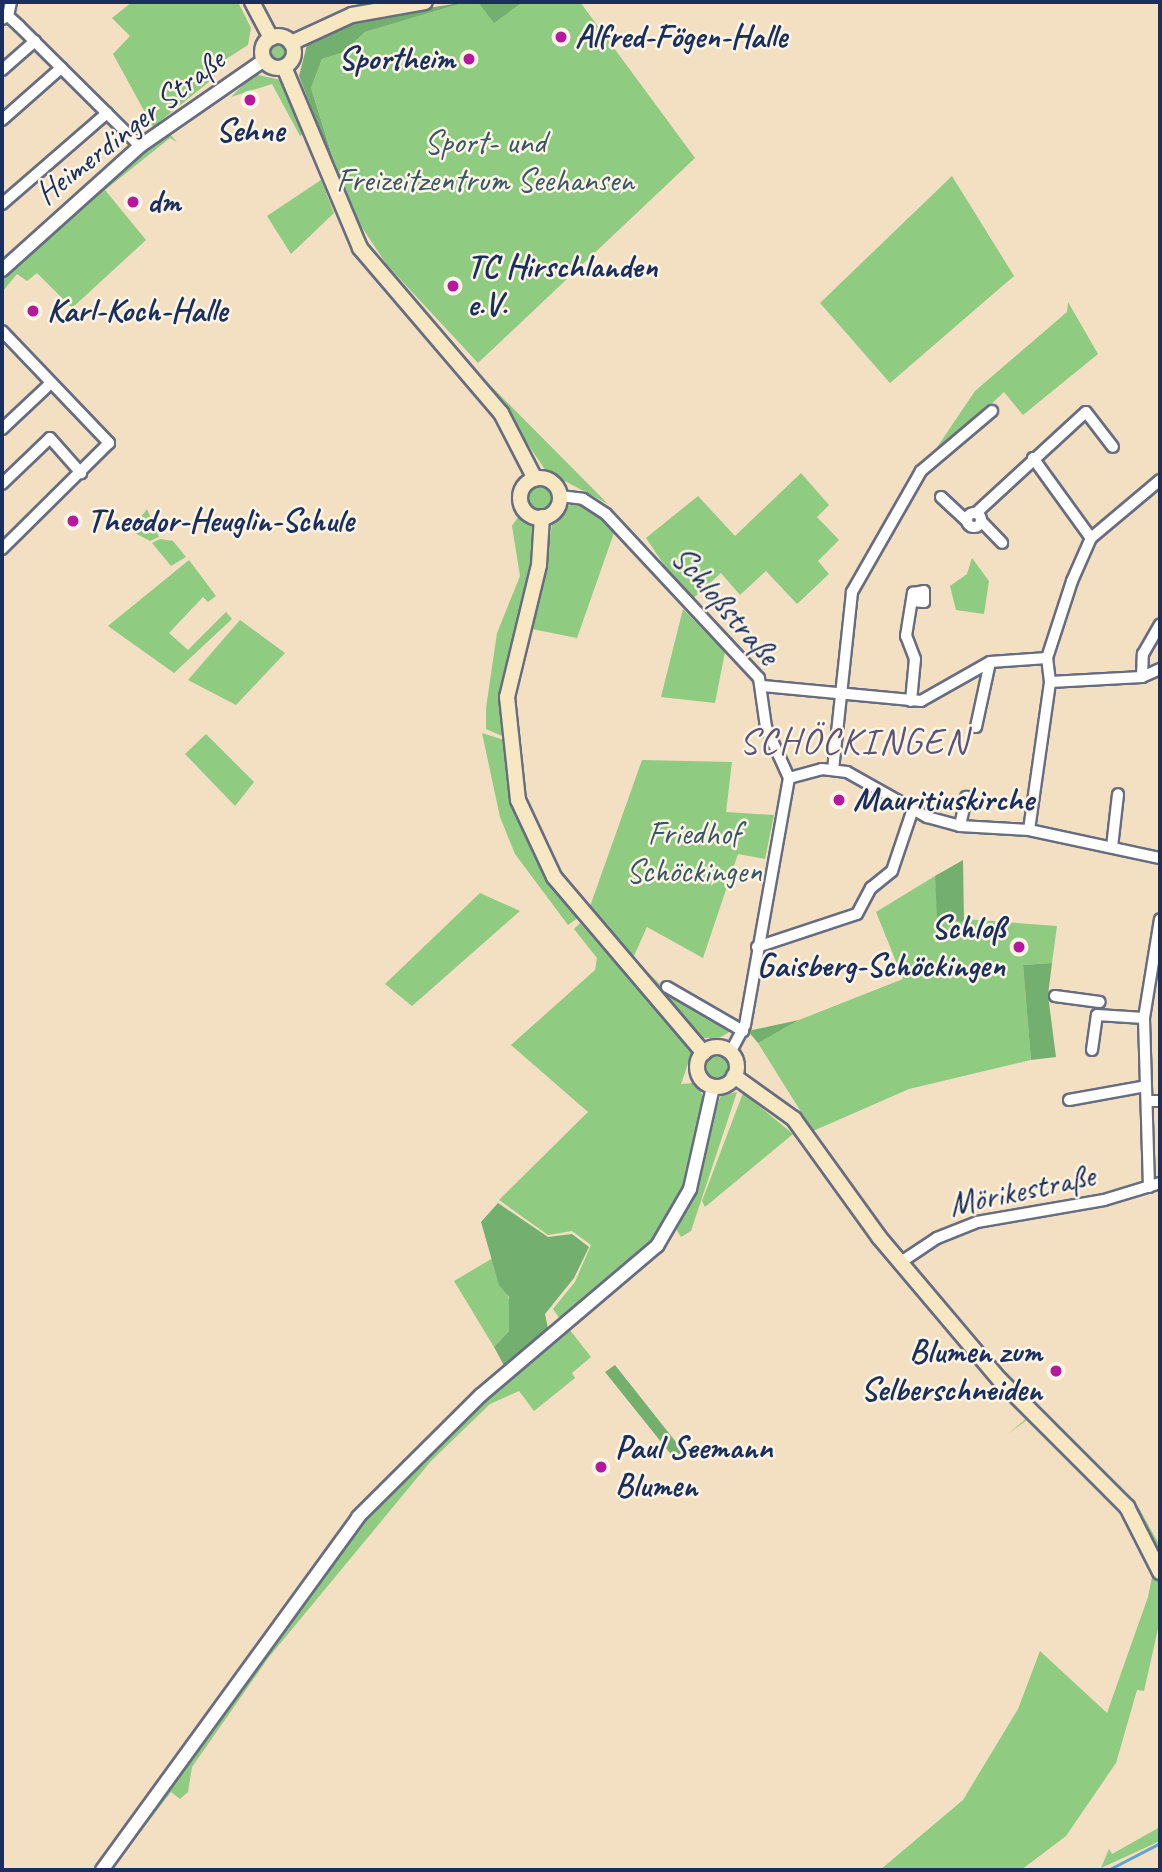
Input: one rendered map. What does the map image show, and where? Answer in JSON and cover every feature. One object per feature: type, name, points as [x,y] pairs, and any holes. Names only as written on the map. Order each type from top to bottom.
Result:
[{"type":"main road","points":[[252,2],[271,37],[291,43],[352,15],[425,2]]},
{"type":"main road","points":[[271,37],[262,47],[264,60],[284,66]]},
{"type":"main road","points":[[284,66],[293,54],[291,43]]},
{"type":"main road","points":[[284,66],[358,246],[501,413],[535,479]]},
{"type":"main road","points":[[535,479],[552,482],[560,496],[555,510],[542,517],[528,513],[521,501],[522,489],[535,479]]},
{"type":"main road","points":[[542,517],[538,565],[507,697],[518,800],[554,877],[704,1053]]},
{"type":"main road","points":[[704,1053],[717,1048],[730,1053],[734,1076],[794,1119],[901,1262],[1000,1380],[1127,1507],[1160,1572]]},
{"type":"main road","points":[[704,1053],[698,1073],[713,1087],[734,1076]]},
{"type":"street","points":[[11,2],[5,18],[35,41],[140,146]]},
{"type":"street","points":[[2,70],[35,41]]},
{"type":"street","name":"Heimerdinger Straße","points":[[2,270],[140,146],[264,60]]},
{"type":"street","points":[[2,120],[61,68]]},
{"type":"street","points":[[2,204],[107,113]]},
{"type":"street","points":[[2,548],[109,443],[4,339]]},
{"type":"street","points":[[2,429],[51,383]]},
{"type":"street","points":[[833,769],[852,592],[921,471],[992,411]]},
{"type":"street","points":[[941,497],[967,521],[979,517],[1033,458],[1086,412],[1113,447]]},
{"type":"street","points":[[2,484],[50,438],[80,473]]},
{"type":"street","points":[[1033,458],[1091,538]]},
{"type":"street","points":[[1029,830],[1050,682],[1047,658],[1091,538],[1160,480]]},
{"type":"street","name":"Schloßstraße","points":[[560,496],[583,499],[606,514],[763,686],[766,727],[789,778]]},
{"type":"street","points":[[979,517],[1002,543]]},
{"type":"street","points":[[911,701],[915,659],[906,636],[912,601]]},
{"type":"street","points":[[1142,677],[1143,654],[1160,624]]},
{"type":"street","points":[[763,686],[911,701],[937,695],[990,662],[1047,658]]},
{"type":"street","points":[[976,727],[990,662]]},
{"type":"street","points":[[1050,682],[1142,677],[1160,669]]},
{"type":"street","points":[[730,1053],[743,1031],[789,778],[833,769],[913,809],[960,826],[1029,830],[1160,858]]},
{"type":"street","points":[[1112,847],[1118,794]]},
{"type":"street","points":[[960,826],[966,797]]},
{"type":"street","points":[[757,947],[857,914],[871,888],[892,871],[913,809]]},
{"type":"street","points":[[1149,1187],[1144,1018],[1160,919]]},
{"type":"street","points":[[667,987],[743,1031]]},
{"type":"street","points":[[1055,996],[1101,1000],[1092,1050]]},
{"type":"street","points":[[1097,1015],[1144,1018]]},
{"type":"street","points":[[1069,1100],[1146,1086]]},
{"type":"street","points":[[102,1870],[358,1517],[481,1395],[657,1246],[690,1189],[713,1087]]},
{"type":"street","points":[[1147,1101],[1160,1101]]},
{"type":"street","name":"Mörikestraße","points":[[901,1262],[969,1224],[1160,1183]]},
{"type":"green space","points":[[132,2],[238,2],[251,28],[248,45],[212,68],[215,77],[153,127],[113,54],[130,36],[112,18]]},
{"type":"green space","name":"Sport- und Freizeitzentrum Seehansen","points":[[466,2],[478,2],[495,22],[523,2],[580,2],[695,158],[478,363],[387,265],[349,208],[311,88],[322,59],[344,52],[365,32]]},
{"type":"green space","points":[[466,2],[365,32],[344,52],[322,59],[311,88],[342,187],[299,76],[308,41],[353,20]]},
{"type":"green space","points":[[478,2],[523,2],[494,23]]},
{"type":"green space","points":[[278,39],[287,43],[291,52],[287,61],[278,65],[269,61],[265,52],[269,43]]},
{"type":"green space","points":[[254,74],[281,80],[305,133],[300,136],[272,84],[231,97]]},
{"type":"green space","points":[[168,132],[177,142],[170,138],[105,190],[146,240],[72,308],[37,273],[27,281],[17,274],[2,292],[2,276]]},
{"type":"green space","points":[[952,176],[1014,276],[890,383],[820,303]]},
{"type":"green space","points":[[321,180],[334,213],[291,254],[267,216]]},
{"type":"green space","points":[[1068,302],[1098,354],[1023,415],[1004,392],[921,471],[975,391],[1067,312]]},
{"type":"green space","points":[[483,378],[608,504],[546,471]]},
{"type":"green space","points":[[801,473],[829,505],[817,517],[839,540],[818,561],[829,574],[797,604],[766,571],[740,595],[721,573],[689,602],[646,538],[698,496],[735,536]]},
{"type":"green space","points":[[540,483],[550,487],[554,497],[550,507],[540,511],[530,507],[526,497],[530,487]]},
{"type":"green space","points":[[572,504],[601,510],[615,530],[577,638],[532,629],[554,515]]},
{"type":"green space","points":[[147,509],[159,537],[150,541],[131,531]]},
{"type":"green space","points":[[518,517],[533,525],[535,541],[507,661],[502,736],[486,729],[486,708],[497,633],[520,576],[512,526]]},
{"type":"green space","points":[[160,539],[173,541],[186,557],[171,566],[152,543]]},
{"type":"green space","points":[[972,558],[989,581],[984,614],[956,610],[950,586],[967,574]]},
{"type":"green space","points":[[189,560],[216,596],[208,602],[203,597],[169,633],[188,650],[226,612],[232,619],[174,673],[108,626]]},
{"type":"green space","points":[[683,609],[725,652],[715,703],[661,697]]},
{"type":"green space","points":[[240,620],[285,653],[236,705],[188,680]]},
{"type":"green space","points":[[482,733],[507,741],[530,834],[583,914],[568,925],[515,854],[500,817]]},
{"type":"green space","points":[[206,734],[254,782],[235,806],[185,754]]},
{"type":"green space","name":"Friedhof Schöckingen","points":[[642,760],[732,762],[726,812],[774,815],[765,859],[738,854],[703,958],[647,927],[633,958],[665,989],[731,1031],[719,1038],[699,1038],[588,912]]},
{"type":"green space","points":[[963,860],[964,922],[937,917],[935,876]]},
{"type":"green space","points":[[935,876],[938,917],[1057,926],[1052,963],[1023,965],[1031,1060],[909,1089],[813,1131],[758,1043],[799,1020],[903,979],[876,912]]},
{"type":"green space","points":[[480,893],[520,911],[412,1006],[385,984]]},
{"type":"green space","points":[[580,923],[692,1052],[681,1084],[694,1083],[704,1097],[685,1187],[655,1242],[562,1322],[553,1309],[575,1282],[591,1245],[572,1231],[548,1235],[499,1200],[588,1112],[511,1045],[595,970],[597,958],[574,929]]},
{"type":"green space","points":[[1052,963],[1048,995],[1056,1057],[1031,1060],[1023,965]]},
{"type":"green space","points":[[799,1020],[758,1043],[748,1031]]},
{"type":"green space","points":[[717,1052],[728,1056],[732,1067],[728,1078],[717,1082],[706,1078],[702,1067],[706,1056]]},
{"type":"green space","points":[[737,1092],[691,1231],[681,1237],[676,1229],[721,1095]]},
{"type":"green space","points":[[743,1093],[793,1134],[705,1207],[702,1201]]},
{"type":"green space","points":[[498,1203],[548,1237],[572,1234],[589,1247],[574,1278],[545,1314],[550,1338],[508,1373],[494,1347],[509,1331],[509,1297],[499,1285],[481,1222]]},
{"type":"green space","points":[[493,1258],[514,1312],[509,1331],[494,1347],[454,1281]]},
{"type":"green space","points":[[566,1325],[591,1357],[572,1373],[575,1378],[534,1411],[519,1391],[490,1404],[431,1461],[269,1657],[192,1767],[188,1792],[180,1799],[171,1792],[111,1870],[102,1870],[285,1614],[413,1459]]},
{"type":"green space","points":[[615,1365],[683,1451],[674,1458],[605,1372]]},
{"type":"green space","points":[[1037,1406],[1135,1501],[1160,1546],[1160,1572],[1147,1537],[1033,1410]]},
{"type":"green space","points":[[1028,1417],[1121,1505],[1151,1557],[1160,1585],[1160,1620],[1144,1691],[1137,1690],[1116,1763],[1066,1836],[1021,1870],[880,1870],[963,1800],[1018,1709],[1040,1651],[1107,1713],[1148,1597],[1153,1572],[1118,1507],[1028,1419],[1007,1435]]},
{"type":"green space","points":[[1160,1827],[1160,1841],[1101,1868],[1109,1849],[1112,1854]]},
{"type":"waterway","points":[[1108,1870],[1160,1843]]},
{"type":"place","name":"Alfred-Fögen-Halle","points":[[561,37]]},
{"type":"place","name":"Sportheim","points":[[469,59]]},
{"type":"place","name":"Sehne","points":[[250,100]]},
{"type":"place","name":"dm","points":[[133,202]]},
{"type":"place","name":"TC Hirschlanden e.V.","points":[[453,286]]},
{"type":"place","name":"Karl-Koch-Halle","points":[[33,311]]},
{"type":"place","name":"Theodor-Heuglin-Schule","points":[[73,521]]},
{"type":"place","name":"Mauritiuskirche","points":[[839,800]]},
{"type":"place","name":"Schloß Gaisberg-Schöckingen","points":[[1019,947]]},
{"type":"place","name":"Blumen zum Selberschneiden","points":[[1056,1371]]},
{"type":"place","name":"Paul Seemann Blumen","points":[[601,1467]]},
{"type":"district","name":"SCHÖCKINGEN","points":[[854,741]]}]
